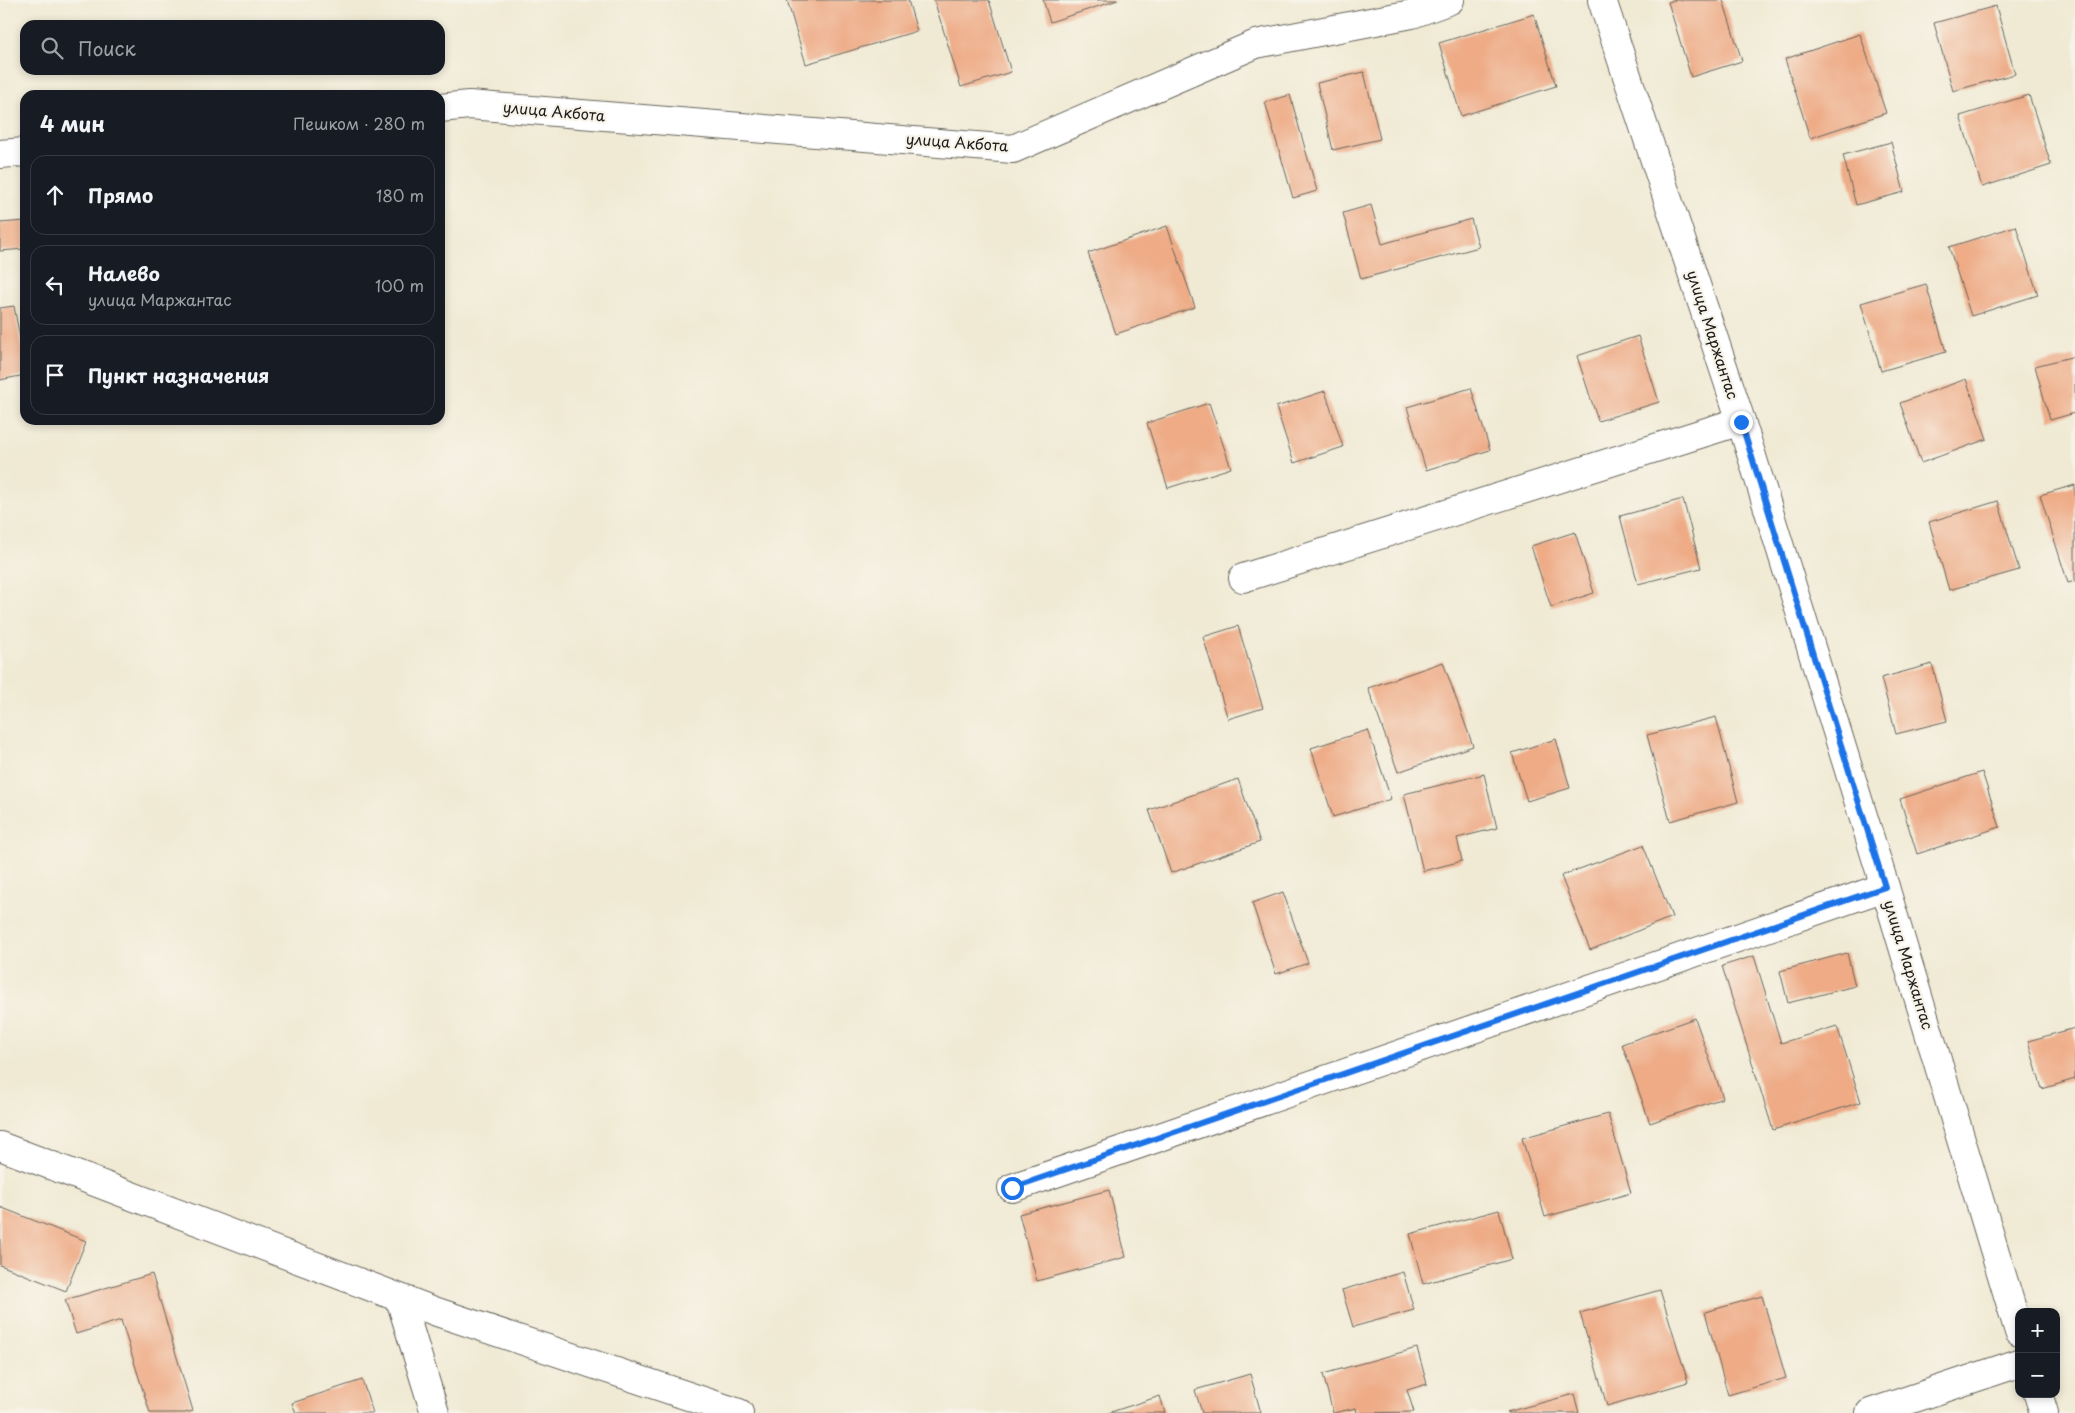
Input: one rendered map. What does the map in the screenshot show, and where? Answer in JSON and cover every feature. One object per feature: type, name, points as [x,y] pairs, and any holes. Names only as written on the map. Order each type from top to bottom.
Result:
[{"type":"street","name":"улица Акбота","points":[[445,107],[469,105],[1013,149],[1256,44],[1412,14],[1450,0]]},
{"type":"street","name":"улица Маржантас","points":[[1602,0],[1741,422],[1885,887],[2015,1319]]},
{"type":"street","points":[[0,154],[20,152]]},
{"type":"street","points":[[1243,578],[1741,422]]},
{"type":"street","points":[[1012,1188],[1885,887]]},
{"type":"street","points":[[0,1146],[400,1298],[739,1413]]},
{"type":"street","points":[[400,1298],[435,1413]]},
{"type":"street","points":[[1870,1413],[2015,1364]]},
{"type":"street","points":[[2039,1398],[2044,1413]]},
{"type":"building","points":[[787,0],[908,0],[917,31],[806,64]]},
{"type":"building","points":[[934,0],[989,0],[1011,72],[961,87]]},
{"type":"building","points":[[1043,0],[1118,0],[1050,22]]},
{"type":"building","points":[[1676,0],[1723,0],[1742,61],[1691,77],[1668,2]]},
{"type":"building","points":[[1996,6],[2015,74],[1953,91],[1934,23]]},
{"type":"building","points":[[1534,14],[1556,86],[1461,116],[1439,43]]},
{"type":"building","points":[[1860,34],[1886,113],[1810,138],[1785,59]]},
{"type":"building","points":[[1364,72],[1380,139],[1333,150],[1317,83]]},
{"type":"building","points":[[1290,95],[1317,191],[1293,198],[1265,102]]},
{"type":"building","points":[[2029,95],[2051,165],[1982,187],[1960,116]]},
{"type":"building","points":[[1891,142],[1904,192],[1856,205],[1843,155]]},
{"type":"building","points":[[1371,205],[1382,244],[1471,219],[1479,247],[1361,279],[1343,213]]},
{"type":"building","points":[[20,221],[20,249],[0,251],[0,223]]},
{"type":"building","points":[[1167,226],[1195,307],[1116,334],[1088,253]]},
{"type":"building","points":[[2016,226],[2038,295],[1971,316],[1949,247]]},
{"type":"building","points":[[1926,284],[1946,352],[1881,371],[1861,303]]},
{"type":"building","points":[[14,306],[20,338],[20,376],[0,380],[0,308]]},
{"type":"building","points":[[1638,336],[1659,402],[1598,421],[1577,356]]},
{"type":"building","points":[[2075,356],[2075,413],[2050,420],[2035,366]]},
{"type":"building","points":[[1966,379],[1987,439],[1921,463],[1900,403]]},
{"type":"building","points":[[1471,388],[1490,450],[1426,470],[1407,407]]},
{"type":"building","points":[[1325,391],[1343,447],[1294,463],[1276,407]]},
{"type":"building","points":[[1209,403],[1231,468],[1168,488],[1147,423]]},
{"type":"building","points":[[2075,485],[2075,581],[2068,583],[2040,495]]},
{"type":"building","points":[[1683,499],[1701,568],[1638,584],[1620,516]]},
{"type":"building","points":[[1998,501],[2019,570],[1949,590],[1929,522]]},
{"type":"building","points":[[1575,532],[1594,593],[1551,607],[1531,546]]},
{"type":"building","points":[[1238,626],[1263,708],[1228,719],[1203,637]]},
{"type":"building","points":[[1443,662],[1473,746],[1398,772],[1368,688]]},
{"type":"building","points":[[1932,664],[1947,721],[1896,734],[1881,678]]},
{"type":"building","points":[[1716,717],[1738,802],[1670,821],[1647,735]]},
{"type":"building","points":[[1368,730],[1391,799],[1333,817],[1311,748]]},
{"type":"building","points":[[1556,739],[1570,788],[1527,801],[1512,753]]},
{"type":"building","points":[[1982,772],[2000,827],[1917,854],[1900,799]]},
{"type":"building","points":[[1484,774],[1497,828],[1457,838],[1462,861],[1423,871],[1404,794]]},
{"type":"building","points":[[1238,779],[1260,842],[1171,873],[1149,810]]},
{"type":"building","points":[[1643,845],[1672,917],[1590,950],[1561,876]]},
{"type":"building","points":[[1283,892],[1308,963],[1276,974],[1252,903]]},
{"type":"building","points":[[1847,953],[1855,986],[1788,1003],[1780,971]]},
{"type":"building","points":[[1754,956],[1781,1043],[1837,1026],[1861,1102],[1773,1130],[1722,966]]},
{"type":"building","points":[[1695,1018],[1723,1098],[1650,1123],[1622,1044]]},
{"type":"building","points":[[2075,1028],[2075,1079],[2042,1089],[2028,1041]]},
{"type":"building","points":[[1608,1114],[1631,1193],[1545,1217],[1522,1138]]},
{"type":"building","points":[[1109,1190],[1126,1257],[1037,1281],[1019,1214]]},
{"type":"building","points":[[0,1207],[86,1241],[66,1291],[0,1265]]},
{"type":"building","points":[[1499,1210],[1512,1259],[1423,1284],[1410,1234]]},
{"type":"building","points":[[1403,1272],[1414,1310],[1353,1327],[1342,1290]]},
{"type":"building","points":[[152,1274],[193,1411],[185,1413],[150,1413],[121,1320],[76,1334],[65,1300]]},
{"type":"building","points":[[1660,1290],[1688,1382],[1607,1406],[1580,1313]]},
{"type":"building","points":[[1762,1296],[1786,1378],[1728,1395],[1705,1312]]},
{"type":"building","points":[[1417,1348],[1427,1384],[1407,1390],[1414,1412],[1357,1413],[1356,1408],[1333,1413],[1323,1374]]},
{"type":"building","points":[[1250,1374],[1261,1413],[1202,1413],[1195,1390]]},
{"type":"building","points":[[362,1380],[373,1413],[296,1413],[292,1403]]},
{"type":"building","points":[[1574,1394],[1579,1413],[1507,1413],[1507,1412]]},
{"type":"building","points":[[1160,1396],[1165,1413],[1108,1413]]},
{"type":"route","points":[[1012,1188],[1885,887],[1741,422]]}]
